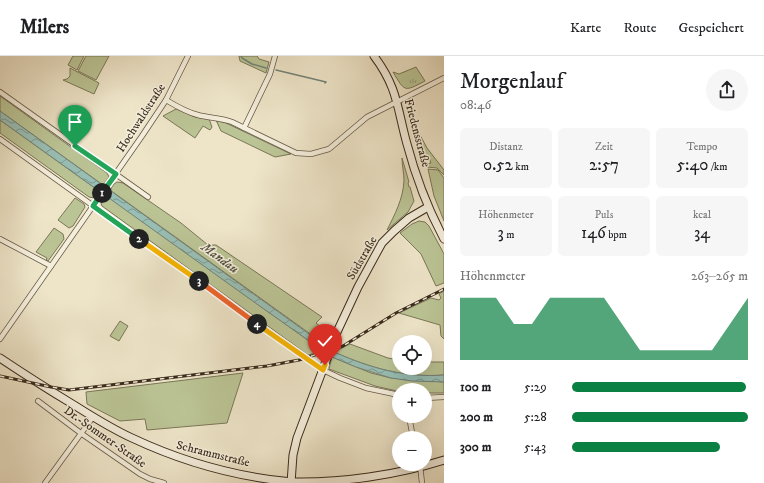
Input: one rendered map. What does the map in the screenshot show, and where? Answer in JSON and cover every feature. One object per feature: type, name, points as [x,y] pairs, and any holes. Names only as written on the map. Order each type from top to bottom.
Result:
[{"type":"main road","name":"Friedensstraße","points":[[374,56],[383,68],[391,83],[397,101],[407,144],[428,207],[444,239]]},
{"type":"main road","name":"Südstraße","points":[[324,367],[335,337],[358,287],[382,244],[409,218],[428,207]]},
{"type":"main road","name":"Schrammstraße","points":[[0,358],[93,417],[130,438],[171,455],[221,470],[291,482],[358,480],[398,471]]},
{"type":"main road","points":[[291,482],[293,455],[296,443],[324,367]]},
{"type":"main road","name":"Schrammstraße","points":[[432,463],[444,460]]},
{"type":"street","name":"Hochwaldstraße","points":[[0,339],[111,182],[166,100],[188,56]]},
{"type":"street","points":[[244,128],[270,74],[275,56]]},
{"type":"street","points":[[166,100],[190,112],[205,117],[225,120],[296,153],[311,154],[330,149],[367,117],[444,78]]},
{"type":"street","points":[[0,92],[148,197]]},
{"type":"street","points":[[0,139],[269,332],[340,378],[366,388],[392,394]]},
{"type":"street","points":[[0,239],[51,266]]},
{"type":"street","points":[[432,398],[444,397]]},
{"type":"street","name":"Dr.-Sommer-Straße","points":[[38,400],[82,434],[140,474],[164,483]]},
{"type":"street","points":[[54,483],[47,481],[93,417]]},
{"type":"street","points":[[421,471],[422,483]]},
{"type":"green space","points":[[73,56],[84,56],[77,70],[68,65]]},
{"type":"green space","points":[[86,56],[109,56],[96,80],[78,71]]},
{"type":"green space","points":[[239,56],[257,56],[259,59],[269,62],[266,73],[240,61]]},
{"type":"green space","points":[[416,67],[425,81],[413,87],[403,87],[393,72],[399,74]]},
{"type":"green space","points":[[70,68],[99,83],[94,94],[63,80],[70,76]]},
{"type":"green space","points":[[0,96],[107,173],[109,177],[103,185],[0,111]]},
{"type":"green space","points":[[176,109],[195,117],[209,119],[212,127],[210,130],[203,126],[195,138],[163,116]]},
{"type":"green space","points":[[0,120],[99,191],[94,198],[89,197],[0,133]]},
{"type":"green space","points":[[216,120],[226,123],[291,154],[275,157],[221,131]]},
{"type":"green space","points":[[414,124],[427,148],[444,170],[444,175],[437,168],[427,167],[426,164],[431,163],[429,158],[425,159],[413,125]]},
{"type":"green space","points":[[402,158],[414,201],[408,212],[387,230],[402,194],[404,181]]},
{"type":"green space","points":[[428,169],[438,170],[444,178],[444,221],[434,196]]},
{"type":"green space","points":[[117,182],[123,183],[181,223],[208,245],[216,245],[322,317],[316,323],[331,335],[327,346],[110,190]]},
{"type":"green space","points":[[106,195],[323,351],[308,355],[102,206],[101,203]]},
{"type":"green space","points":[[75,198],[84,204],[85,207],[73,226],[69,228],[58,220]]},
{"type":"green space","points":[[419,221],[425,222],[429,226],[444,254],[444,283],[436,286],[421,254],[400,233],[412,224]]},
{"type":"green space","points":[[54,228],[63,234],[64,239],[48,261],[46,261],[47,258],[36,252]]},
{"type":"green space","points":[[444,291],[444,339],[441,336],[440,325],[399,313],[431,298],[439,300],[441,298],[439,294]]},
{"type":"green space","points":[[120,321],[128,326],[119,341],[110,336]]},
{"type":"green space","points":[[350,344],[392,359],[392,372],[361,363],[334,352]]},
{"type":"green space","points":[[332,357],[371,373],[391,378],[444,382],[444,393],[432,393],[432,383],[392,383],[392,390],[375,386],[329,369]]},
{"type":"green space","points":[[432,362],[444,362],[444,375],[430,376],[415,375],[432,375]]},
{"type":"green space","points":[[243,373],[227,423],[147,430],[145,419],[120,421],[87,404],[86,392]]},
{"type":"water","points":[[0,111],[334,352],[361,363],[392,372],[392,375],[444,375],[444,382],[412,381],[391,378],[356,367],[332,357],[0,120]]},
{"type":"waterway","points":[[241,56],[252,64],[266,68]]},
{"type":"waterway","points":[[276,70],[326,82],[325,83]]},
{"type":"railway","points":[[0,376],[69,390],[267,366],[299,360],[343,346],[396,313],[444,289]]},
{"type":"route","points":[[75,146],[116,174],[93,206],[323,370],[325,365]]},
{"type":"water label","name":"Mandau","points":[[220,258]]}]
